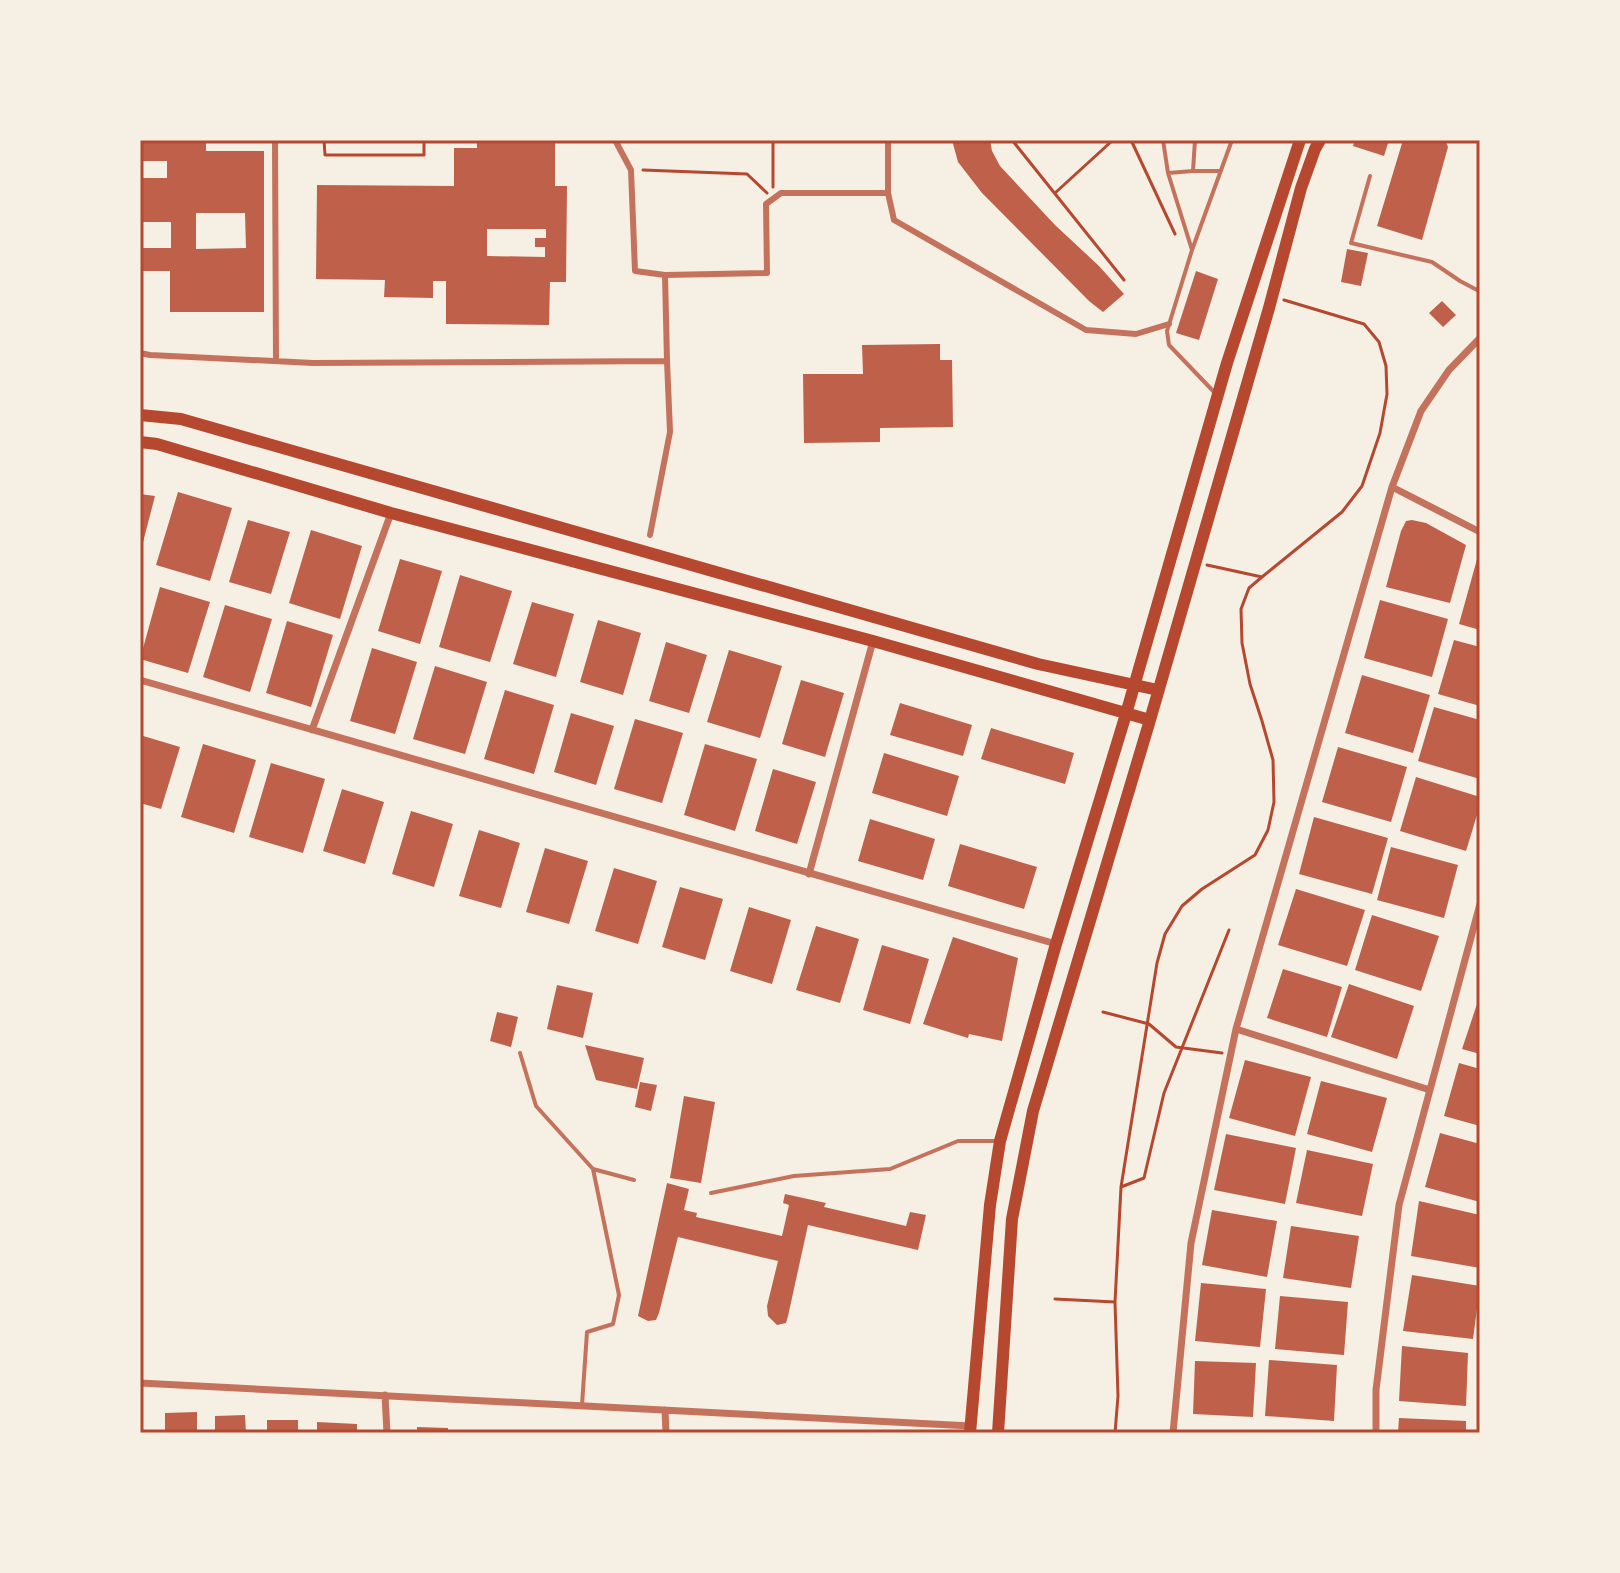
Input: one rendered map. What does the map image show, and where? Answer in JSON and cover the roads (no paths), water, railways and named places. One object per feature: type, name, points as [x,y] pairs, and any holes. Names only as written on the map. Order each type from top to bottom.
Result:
[{"type":"main road","points":[[971,1430],[990,1205],[1000,1141],[1217,396],[1300,140]]},
{"type":"main road","points":[[998,1433],[1012,1219],[1033,1111],[1150,720],[1301,188],[1320,140]]},
{"type":"main road","points":[[140,415],[181,419],[1038,664],[1158,690]]},
{"type":"main road","points":[[140,442],[157,444],[391,513],[873,641],[1150,720]]},
{"type":"street","points":[[275,140],[276,361]]},
{"type":"street","points":[[615,140],[631,170],[635,271],[665,275],[767,273],[766,204],[781,193],[888,193]]},
{"type":"street","points":[[888,140],[888,193],[894,220],[1086,330],[1136,334],[1169,324]]},
{"type":"street","points":[[650,535],[670,432],[665,275]]},
{"type":"street","points":[[1173,1433],[1191,1243],[1236,1029],[1392,487],[1421,411],[1449,370],[1480,338]]},
{"type":"street","points":[[140,353],[313,363],[667,361]]},
{"type":"street","points":[[1392,487],[1480,532]]},
{"type":"street","points":[[312,730],[391,513]]},
{"type":"street","points":[[809,874],[873,641]]},
{"type":"street","points":[[140,680],[1056,944]]},
{"type":"street","points":[[1376,1433],[1376,1390],[1399,1205],[1479,908]]},
{"type":"street","points":[[1236,1029],[1430,1090]]},
{"type":"street","points":[[140,1383],[582,1405],[971,1430]]},
{"type":"street","points":[[385,1395],[387,1433]]},
{"type":"street","points":[[665,1410],[666,1433]]},
{"type":"lane","points":[[1163,140],[1168,173],[1192,250]]},
{"type":"lane","points":[[1193,171],[1195,140]]},
{"type":"lane","points":[[1217,396],[1169,345],[1167,331],[1192,250],[1232,140]]},
{"type":"lane","points":[[1168,173],[1221,171]]},
{"type":"lane","points":[[1370,176],[1351,243],[1432,262],[1477,290],[1480,287]]},
{"type":"lane","points":[[520,1053],[536,1106],[593,1169],[619,1295],[613,1324],[587,1332],[582,1405]]},
{"type":"lane","points":[[711,1193],[794,1176],[890,1169],[958,1141],[1000,1141]]},
{"type":"lane","points":[[593,1169],[634,1180]]}]
